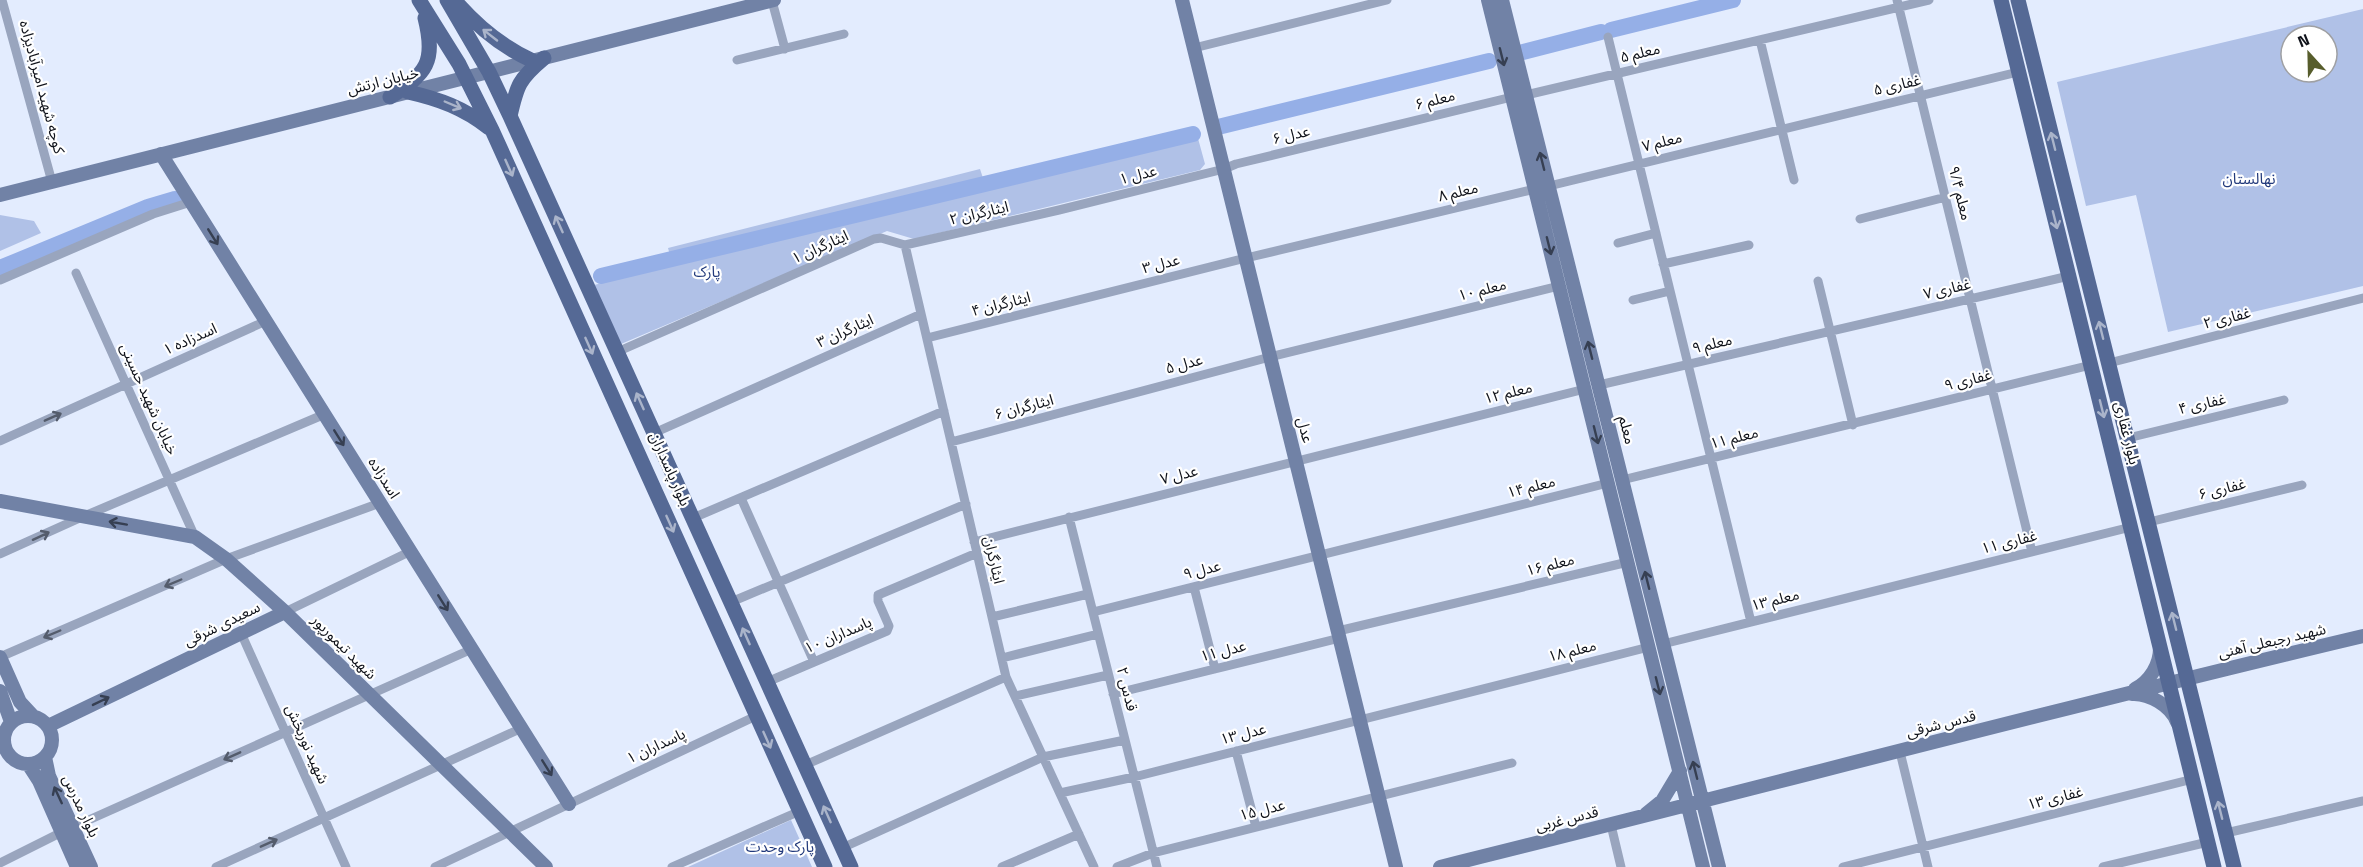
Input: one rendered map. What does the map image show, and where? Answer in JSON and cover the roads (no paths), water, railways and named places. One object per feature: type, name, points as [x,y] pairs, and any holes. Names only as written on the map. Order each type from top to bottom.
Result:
[{"type":"main road","name":"بلوار پاسداران","points":[[447,0],[489,72],[510,116],[851,867]]},
{"type":"main road","points":[[454,0],[477,25],[511,51],[538,59],[524,74],[515,90],[510,116]]},
{"type":"main road","name":"بلوار غفاری","points":[[2001,0],[2214,867]]},
{"type":"main road","name":"بلوار غفاری","points":[[2018,0],[2234,867]]},
{"type":"main road","name":"بلوار پاسداران","points":[[420,2],[466,78],[492,130],[825,867]]},
{"type":"main road","points":[[390,97],[422,74],[428,60],[429,36],[420,2]]},
{"type":"main road","points":[[408,92],[456,106],[492,130]]},
{"type":"street","name":"کوچه شهید امیرآبادیزاده","points":[[2,0],[52,182]]},
{"type":"street","name":"خیابان ارتش","points":[[0,195],[773,0]]},
{"type":"street","points":[[773,0],[785,49]]},
{"type":"street","name":"عدل","points":[[1182,0],[1396,867]]},
{"type":"street","points":[[1194,48],[1387,0]]},
{"type":"street","name":"معلم","points":[[1488,0],[1519,96],[1592,388],[1608,483],[1703,867]]},
{"type":"street","name":"معلم","points":[[1502,0],[1519,96]]},
{"type":"street","name":"معلم ۵","points":[[1519,96],[1760,40],[1898,4],[1929,0]]},
{"type":"street","name":"معلم ۹/۴","points":[[1898,4],[2032,552]]},
{"type":"street","points":[[737,60],[844,34]]},
{"type":"street","points":[[1608,37],[1751,622]]},
{"type":"street","points":[[1760,40],[1794,180]]},
{"type":"street","name":"غفاری ۵","points":[[1782,128],[2018,72]]},
{"type":"street","name":"معلم ۶","points":[[1366,133],[1519,96]]},
{"type":"street","name":"معلم ۷","points":[[1542,188],[1782,128]]},
{"type":"street","name":"عدل ۶","points":[[1224,170],[1236,164],[1366,133]]},
{"type":"street","name":"اسدزاده","points":[[161,154],[569,804]]},
{"type":"street","name":"عدل ۱","points":[[1059,210],[1224,170]]},
{"type":"street","name":"معلم","points":[[1542,188],[1559,286],[1622,480],[1719,867]]},
{"type":"street","name":"معلم ۸","points":[[1246,258],[1542,188]]},
{"type":"street","points":[[1860,219],[1946,197]]},
{"type":"street","points":[[0,279],[153,213],[191,202]]},
{"type":"street","name":"ایثارگران ۲","points":[[905,245],[1059,210]]},
{"type":"street","points":[[1617,243],[1656,233]]},
{"type":"street","name":"ایثارگران ۱","points":[[617,352],[874,239],[881,238],[905,245]]},
{"type":"street","name":"ایثارگران","points":[[905,245],[1006,677],[1094,867]]},
{"type":"street","points":[[1664,264],[1749,245]]},
{"type":"street","name":"عدل ۳","points":[[1084,298],[1246,258]]},
{"type":"street","name":"خیابان شهید حسینی","points":[[76,273],[195,537]]},
{"type":"street","name":"غفاری ۷","points":[[1831,331],[2069,276]]},
{"type":"street","points":[[1818,281],[1853,425]]},
{"type":"street","name":"معلم ۱۰","points":[[1270,357],[1559,286]]},
{"type":"street","points":[[1633,300],[1670,291]]},
{"type":"street","name":"ایثارگران ۴","points":[[927,338],[1084,298]]},
{"type":"street","name":"غفاری ۲","points":[[2109,363],[2363,298]]},
{"type":"street","name":"ایثارگران ۳","points":[[654,433],[921,314]]},
{"type":"street","name":"اسدزاده ۱","points":[[0,441],[266,321]]},
{"type":"street","name":"معلم ۹","points":[[1592,388],[1831,331]]},
{"type":"street","name":"عدل ۵","points":[[1106,400],[1270,357]]},
{"type":"street","name":"غفاری ۹","points":[[1853,425],[2091,365]]},
{"type":"street","name":"معلم ۱۲","points":[[1296,461],[1592,388]]},
{"type":"street","name":"ایثارگران ۶","points":[[951,442],[1106,400]]},
{"type":"street","name":"غفاری ۴","points":[[2128,438],[2284,400]]},
{"type":"street","points":[[693,518],[944,411]]},
{"type":"street","points":[[0,554],[324,414]]},
{"type":"street","name":"معلم ۱۱","points":[[1622,480],[1853,425]]},
{"type":"street","name":"عدل ۷","points":[[974,542],[1296,461]]},
{"type":"street","name":"معلم ۱۴","points":[[1319,556],[1608,483]]},
{"type":"street","name":"غفاری ۶","points":[[2149,522],[2302,485]]},
{"type":"street","points":[[741,498],[814,662]]},
{"type":"street","name":"شهید تیمورپور","points":[[0,501],[195,537],[226,560],[285,612],[546,867]]},
{"type":"street","points":[[33,716],[20,702],[0,657],[226,560],[380,503]]},
{"type":"street","points":[[731,602],[966,504]]},
{"type":"street","name":"قدس ۲","points":[[1069,517],[1156,867]]},
{"type":"street","name":"غفاری ۱۱","points":[[1895,586],[2131,527]]},
{"type":"street","name":"سعیدی شرقی","points":[[48,726],[411,552]]},
{"type":"street","name":"پاسداران ۱۰","points":[[767,682],[889,629],[878,595],[977,553]]},
{"type":"street","name":"عدل ۹","points":[[1093,612],[1319,556]]},
{"type":"street","name":"معلم ۱۶‌","points":[[1339,635],[1480,597],[1628,562]]},
{"type":"street","name":"معلم ۱۳","points":[[1663,644],[1895,586]]},
{"type":"street","points":[[1194,587],[1215,669]]},
{"type":"street","points":[[992,617],[1088,594]]},
{"type":"street","name":"شهید نوربخش","points":[[241,633],[346,867]]},
{"type":"street","points":[[1002,658],[1098,634]]},
{"type":"street","name":"عدل ۱۱","points":[[1113,694],[1339,635]]},
{"type":"street","name":"شهید رجبعلی آهنی","points":[[2188,678],[2363,636]]},
{"type":"street","points":[[2124,694],[2149,678],[2160,657],[2160,643]]},
{"type":"street","name":"معلم ۱۸","points":[[1360,720],[1649,646]]},
{"type":"street","points":[[0,863],[68,830],[472,649]]},
{"type":"street","points":[[1015,696],[1108,675]]},
{"type":"street","points":[[805,765],[1006,677]]},
{"type":"street","name":"قدس شرقی","points":[[1703,802],[2188,678]]},
{"type":"street","points":[[0,691],[11,722]]},
{"type":"street","points":[[2124,694],[2137,694],[2157,702],[2175,717],[2181,730]]},
{"type":"street","points":[[33,716],[48,726],[52,742],[45,757],[34,763],[28,764],[14,760],[3,750],[4,735],[11,722],[21,717],[33,716]]},
{"type":"street","name":"پاسداران ۱","points":[[435,867],[756,716]]},
{"type":"street","name":"عدل ۱۳","points":[[1060,793],[1134,777],[1360,720]]},
{"type":"street","points":[[216,867],[522,728]]},
{"type":"street","points":[[842,848],[1043,757],[1125,740]]},
{"type":"street","points":[[1236,751],[1256,827]]},
{"type":"street","points":[[1900,752],[1928,867]]},
{"type":"street","name":"بلوار مدرس","points":[[45,757],[77,867]]},
{"type":"street","name":"عدل ۱۵","points":[[1117,867],[1153,853],[1512,763]]},
{"type":"street","name":"بلوار مدرس","points":[[28,764],[91,867]]},
{"type":"street","points":[[1644,817],[1662,801],[1680,771]]},
{"type":"street","name":"غفاری ۱۳","points":[[1843,867],[2193,778]]},
{"type":"street","points":[[2226,833],[2363,801]]},
{"type":"street","name":"قدس غربی","points":[[1440,867],[1703,802]]},
{"type":"street","points":[[672,867],[800,811]]},
{"type":"street","points":[[1611,825],[1621,867]]},
{"type":"street","points":[[1002,867],[1078,834]]},
{"type":"street","points":[[2103,867],[2208,842]]},
{"type":"waterway","points":[[1611,30],[1733,0]]},
{"type":"waterway","points":[[1523,52],[1601,32]]},
{"type":"waterway","points":[[1218,127],[1489,61]]},
{"type":"waterway","points":[[601,276],[1193,134]]},
{"type":"waterway","points":[[0,268],[148,207],[175,199]]},
{"type":"park label","name":"نهالستان","points":[[2249,179]]},
{"type":"park label","name":"پارک","points":[[707,272]]},
{"type":"park label","name":"پارک وحدت","points":[[780,847]]}]
